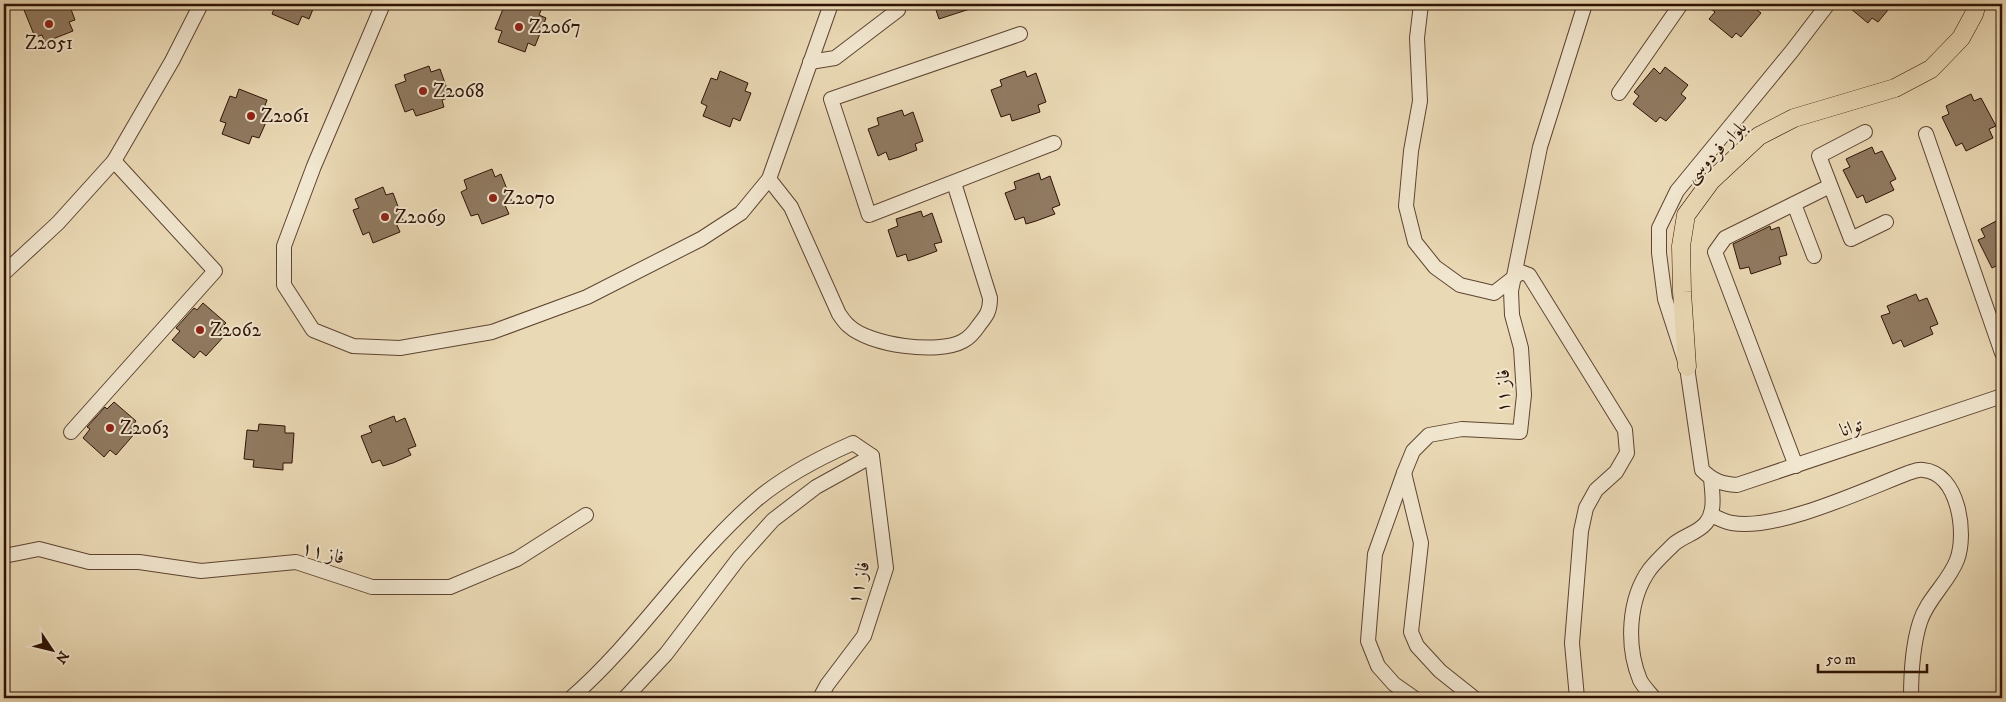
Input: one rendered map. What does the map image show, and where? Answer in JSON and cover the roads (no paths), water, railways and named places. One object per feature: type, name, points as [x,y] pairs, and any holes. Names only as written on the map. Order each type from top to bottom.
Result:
[{"type":"main road","name":"بلوار فردوسی","points":[[1687,367],[1681,246],[1686,215],[1711,180],[1759,136],[1785,122],[1895,88],[1931,69],[1961,38],[1974,14],[1977,4]]},
{"type":"street","points":[[4,273],[58,223],[114,161],[172,61],[201,4]]},
{"type":"street","points":[[383,4],[314,166],[284,246],[284,285],[313,330],[353,346],[400,348],[492,332],[586,297],[701,240],[741,213],[769,179],[831,4]]},
{"type":"street","points":[[810,62],[835,58],[898,10],[896,4]]},
{"type":"street","points":[[1421,4],[1417,38],[1420,101],[1411,151],[1406,206],[1415,242],[1435,267],[1460,285],[1494,292],[1520,272],[1529,275],[1625,430],[1627,453],[1616,472],[1596,490],[1586,508],[1581,531],[1572,643],[1577,680],[1577,698]]},
{"type":"street","name":"فاز ۱۱","points":[[1414,698],[1394,684],[1378,666],[1368,641],[1375,554],[1404,473],[1414,451],[1429,435],[1462,429],[1520,432],[1524,395],[1521,348],[1512,315],[1511,291],[1540,147],[1585,4]]},
{"type":"street","points":[[1619,93],[1681,4]]},
{"type":"street","name":"بلوار فردوسی","points":[[1711,478],[1702,470],[1687,367],[1665,299],[1659,253],[1659,228],[1677,191],[1744,111],[1828,4]]},
{"type":"street","points":[[1020,34],[831,99],[868,215],[1054,144]]},
{"type":"street","points":[[1865,132],[1819,156],[1851,239],[1886,222]]},
{"type":"street","points":[[1926,134],[2002,352]]},
{"type":"street","points":[[71,432],[215,271],[114,161]]},
{"type":"street","points":[[769,179],[791,207],[839,314],[850,327],[899,346],[942,348],[963,341],[976,330],[990,312],[990,298],[954,183]]},
{"type":"street","points":[[1796,466],[1715,252],[1725,238],[1830,186]]},
{"type":"street","points":[[1794,204],[1814,256]]},
{"type":"street","name":"توانا","points":[[1711,478],[1721,484],[1737,485],[2002,396]]},
{"type":"street","points":[[571,698],[585,686],[633,634],[719,535],[757,500],[813,461],[853,443],[872,456],[816,487],[773,520],[739,558],[666,654],[624,698]]},
{"type":"street","name":"فاز ۱۱","points":[[820,698],[827,685],[864,636],[886,568],[872,456]]},
{"type":"street","points":[[1711,515],[1732,523],[1760,524],[1809,511],[1908,473],[1922,470],[1934,474],[1948,485],[1958,507],[1960,529],[1958,558],[1952,571],[1933,596],[1920,621],[1913,648],[1911,698]]},
{"type":"street","points":[[1404,473],[1421,543],[1411,632],[1417,646],[1434,665],[1474,698]]},
{"type":"street","points":[[1654,698],[1641,681],[1631,644],[1633,607],[1649,571],[1658,559],[1678,541],[1706,524],[1711,515],[1711,478]]},
{"type":"street","name":"فاز ۱۱","points":[[4,556],[39,549],[89,562],[139,562],[201,571],[296,562],[372,587],[450,587],[518,559],[586,515]]},
{"type":"place","name":"Z2051","points":[[49,24]]},
{"type":"place","name":"Z2067","points":[[519,27]]},
{"type":"place","name":"Z2068","points":[[423,91]]},
{"type":"place","name":"Z2061","points":[[251,116]]},
{"type":"place","name":"Z2070","points":[[493,198]]},
{"type":"place","name":"Z2069","points":[[385,217]]},
{"type":"place","name":"Z2062","points":[[200,330]]},
{"type":"place","name":"Z2063","points":[[110,428]]}]
